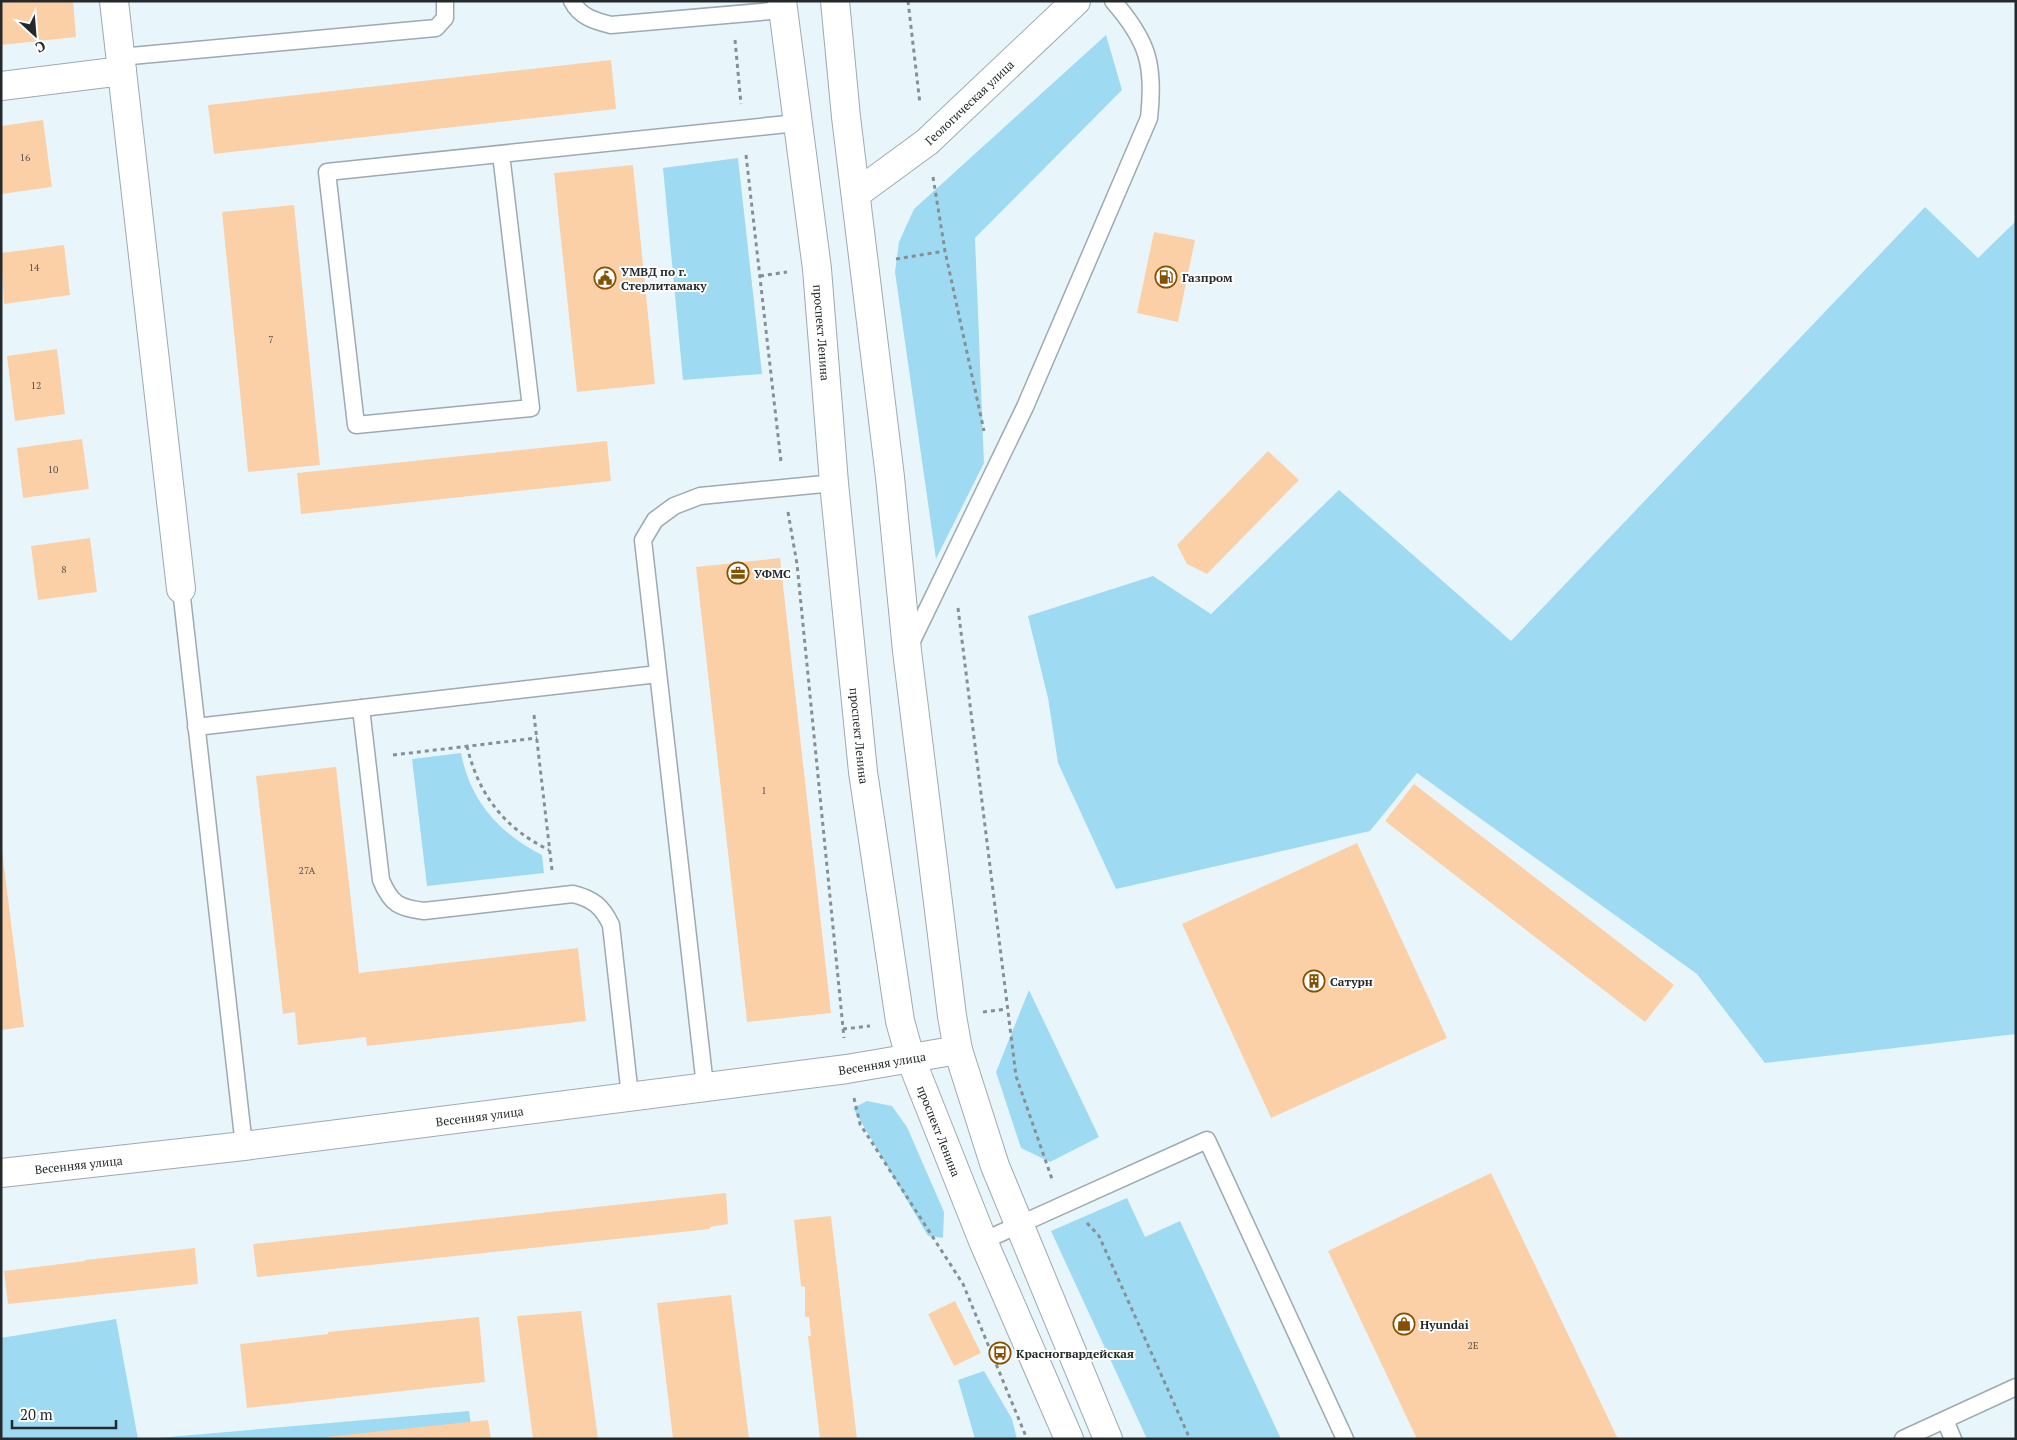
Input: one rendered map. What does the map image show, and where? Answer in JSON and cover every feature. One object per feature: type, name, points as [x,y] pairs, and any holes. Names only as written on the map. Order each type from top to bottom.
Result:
[{"type":"main road","points":[[114,1],[181,589]]},
{"type":"main road","points":[[835,1],[890,477],[907,652],[952,1016],[958,1050],[986,1143],[1018,1226],[1108,1439]]},
{"type":"main road","name":"Геологическая улица","points":[[856,194],[927,142],[1076,1]]},
{"type":"main road","name":"проспект Ленина","points":[[783,6],[817,269],[834,483],[863,772],[900,1022],[910,1057],[983,1241],[1069,1439]]},
{"type":"main road","points":[[1,86],[121,64]]},
{"type":"main road","name":"Весенняя улица","points":[[1,1173],[244,1146],[847,1069],[958,1050]]},
{"type":"lane","points":[[121,64],[436,28],[445,18],[445,1]]},
{"type":"lane","points":[[572,1],[580,12],[593,21],[611,25],[732,14],[783,6]]},
{"type":"lane","points":[[907,652],[1025,407],[1149,118],[1153,86],[1147,54],[1131,22],[1113,1]]},
{"type":"lane","points":[[501,154],[530,408],[356,425],[327,172],[797,123]]},
{"type":"lane","points":[[705,1086],[643,540],[655,520],[674,506],[700,496],[834,483]]},
{"type":"lane","points":[[181,589],[244,1146]]},
{"type":"lane","points":[[196,727],[658,674]]},
{"type":"lane","points":[[362,708],[381,880],[387,894],[394,903],[406,909],[424,910],[573,894],[590,898],[604,912],[611,925],[630,1096]]},
{"type":"lane","points":[[983,1241],[1207,1140],[1345,1439]]},
{"type":"lane","points":[[1903,1439],[2016,1387]]},
{"type":"lane","points":[[1945,1420],[1953,1439]]},
{"type":"path","points":[[908,1],[920,107],[945,251],[993,473]]},
{"type":"path","points":[[732,14],[784,488],[796,564],[847,1069],[860,1124],[963,1284],[1028,1439]]},
{"type":"path","points":[[893,260],[945,251]]},
{"type":"path","points":[[760,276],[792,272]]},
{"type":"path","points":[[958,606],[1016,1076],[1053,1184],[1099,1236],[1190,1439]]},
{"type":"path","points":[[531,689],[555,896]]},
{"type":"path","points":[[367,758],[536,738]]},
{"type":"path","points":[[467,746],[477,779],[494,809],[519,833],[549,850]]},
{"type":"path","points":[[979,1012],[1007,1009]]},
{"type":"path","points":[[843,1029],[873,1026]]},
{"type":"shaded area","points":[[1106,35],[1122,90],[975,238],[984,463],[936,559],[895,272],[899,242],[914,209]]},
{"type":"shaded area","points":[[738,158],[762,374],[683,380],[663,168]]},
{"type":"shaded area","points":[[1925,207],[1978,258],[2016,221],[2016,1034],[1765,1063],[1697,974],[1417,773],[1370,831],[1116,889],[1058,763],[1048,698],[1028,616],[1153,576],[1211,614],[1339,490],[1511,641]]},
{"type":"shaded area","points":[[461,753],[471,786],[479,801],[512,837],[542,855],[544,873],[427,886],[412,759]]},
{"type":"shaded area","points":[[1029,990],[1099,1137],[1050,1162],[1021,1148],[996,1072]]},
{"type":"shaded area","points":[[867,1101],[892,1106],[907,1127],[944,1212],[943,1238],[928,1236],[853,1108]]},
{"type":"shaded area","points":[[1127,1198],[1145,1237],[1180,1221],[1281,1439],[1147,1439],[1051,1231]]},
{"type":"shaded area","points":[[116,1319],[138,1439],[1,1439],[1,1338]]},
{"type":"shaded area","points":[[984,1371],[1012,1419],[1017,1439],[975,1439],[958,1380]]},
{"type":"shaded area","points":[[469,1411],[473,1439],[145,1439]]},
{"type":"building","points":[[1,1],[73,1],[76,37],[1,45]]},
{"type":"building","points":[[611,60],[616,109],[214,154],[208,105]]},
{"type":"building","points":[[43,120],[52,187],[1,194],[1,126]]},
{"type":"building","name":"УМВД по г. Стерлитамаку","points":[[633,165],[655,384],[577,392],[554,173]]},
{"type":"building","points":[[294,205],[320,465],[248,472],[222,212]]},
{"type":"building","points":[[1154,232],[1195,240],[1178,322],[1137,313]]},
{"type":"building","points":[[64,245],[70,295],[4,304],[1,253]]},
{"type":"building","points":[[57,349],[65,414],[15,421],[7,356]]},
{"type":"building","points":[[82,439],[89,489],[23,498],[17,448]]},
{"type":"building","points":[[607,441],[611,481],[301,514],[297,473]]},
{"type":"building","points":[[1268,451],[1299,480],[1207,574],[1187,564],[1177,545]]},
{"type":"building","points":[[90,538],[97,592],[38,600],[31,546]]},
{"type":"building","points":[[780,558],[831,1013],[747,1022],[696,567]]},
{"type":"building","points":[[336,767],[359,973],[578,948],[586,1021],[367,1046],[366,1037],[298,1045],[295,1012],[283,1014],[256,776]]},
{"type":"building","points":[[1414,784],[1674,985],[1645,1022],[1385,821]]},
{"type":"building","points":[[1,842],[24,1027],[1,1030]]},
{"type":"building","name":"Сатурн","points":[[1357,843],[1447,1038],[1271,1118],[1182,924]]},
{"type":"building","points":[[1491,1173],[1618,1439],[1417,1439],[1328,1251]]},
{"type":"building","points":[[726,1193],[728,1224],[710,1227],[710,1229],[257,1277],[253,1244]]},
{"type":"building","points":[[831,1216],[857,1439],[820,1439],[808,1336],[811,1336],[809,1317],[805,1317],[805,1287],[801,1286],[794,1220]]},
{"type":"building","points":[[195,1248],[198,1284],[8,1304],[4,1271]]},
{"type":"building","points":[[731,1295],[749,1439],[673,1439],[657,1303]]},
{"type":"building","points":[[955,1301],[981,1353],[954,1366],[928,1314]]},
{"type":"building","points":[[581,1311],[598,1439],[533,1439],[517,1316]]},
{"type":"building","points":[[479,1317],[485,1382],[247,1408],[240,1344],[328,1334],[328,1332]]},
{"type":"building","points":[[488,1420],[491,1439],[326,1439],[326,1437]]},
{"type":"place","name":"Газпром","points":[[1166,277]]},
{"type":"place","name":"УМВД по г. Стерлитамаку","points":[[605,278]]},
{"type":"place","name":"УФМС","points":[[738,573]]},
{"type":"place","name":"Сатурн","points":[[1314,981]]},
{"type":"place","name":"Hyundai","points":[[1404,1324]]},
{"type":"place","name":"Красногвардейская","points":[[1000,1353]]}]
